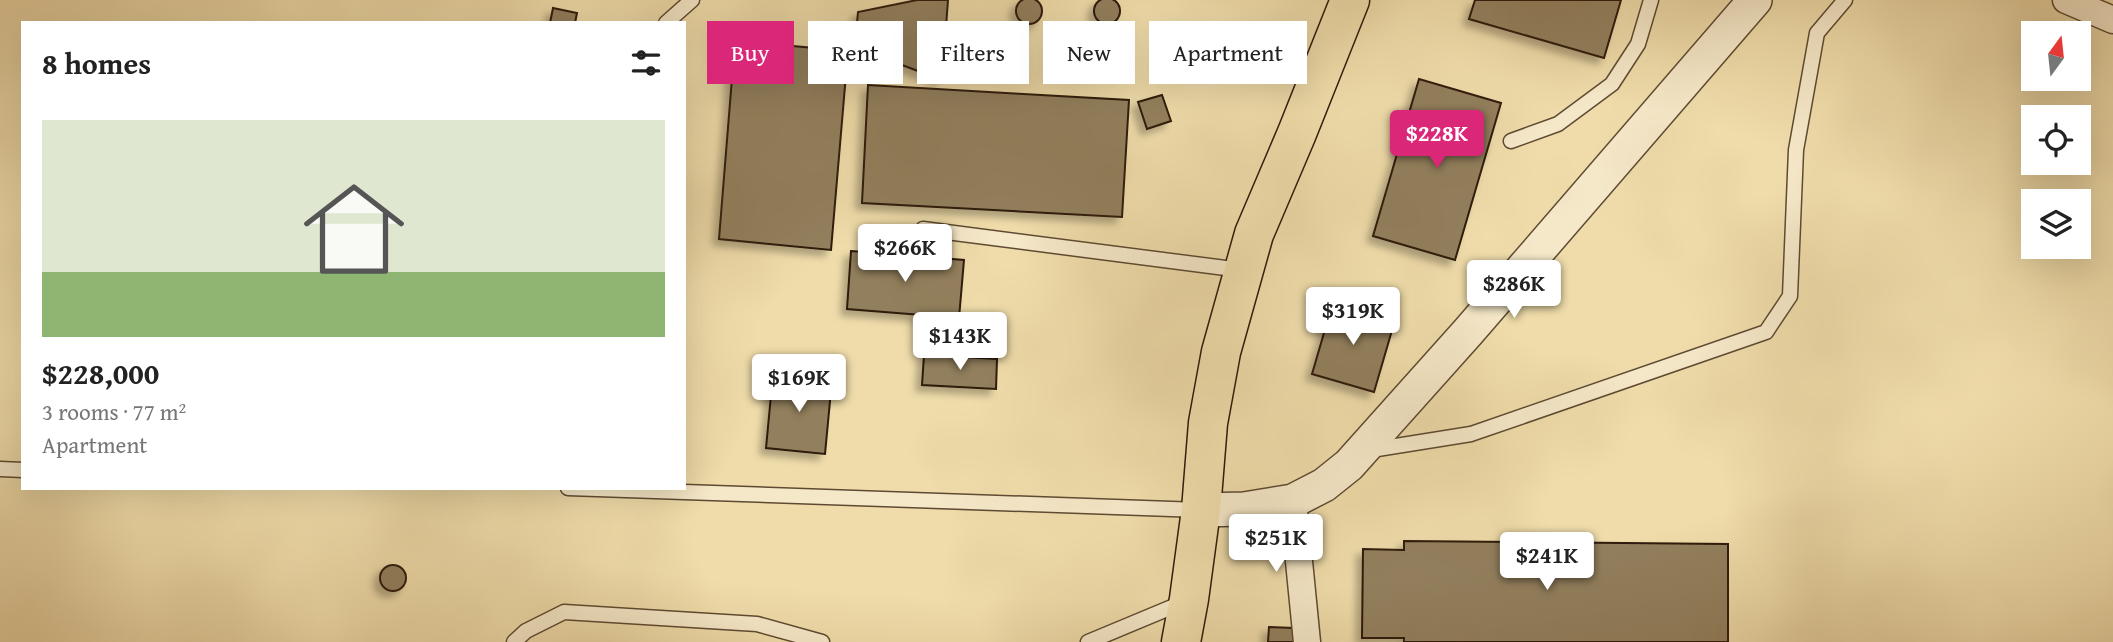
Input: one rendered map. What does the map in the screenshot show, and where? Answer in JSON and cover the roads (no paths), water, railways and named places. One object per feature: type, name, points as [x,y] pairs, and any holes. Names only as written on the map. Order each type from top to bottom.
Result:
[{"type":"main road","points":[[1181,642],[1201,510],[1208,423],[1221,352],[1264,211],[1350,0]]},
{"type":"street","points":[[1201,510],[1244,509],[1293,501],[1324,485],[1362,451],[1755,0]]},
{"type":"street","points":[[2066,0],[2113,20]]},
{"type":"street","points":[[1293,501],[1307,642]]},
{"type":"lane","points":[[668,21],[692,0]]},
{"type":"lane","points":[[1511,141],[1558,124],[1612,85],[1638,44],[1651,0]]},
{"type":"lane","points":[[1362,451],[1471,434],[1766,332],[1790,296],[1796,150],[1817,33],[1845,0]]},
{"type":"lane","points":[[923,229],[1244,270]]},
{"type":"lane","points":[[0,469],[21,470]]},
{"type":"lane","points":[[626,490],[1201,510]]},
{"type":"lane","points":[[1088,642],[1189,599]]},
{"type":"lane","points":[[514,642],[526,631],[564,612],[757,624],[822,642]]}]
